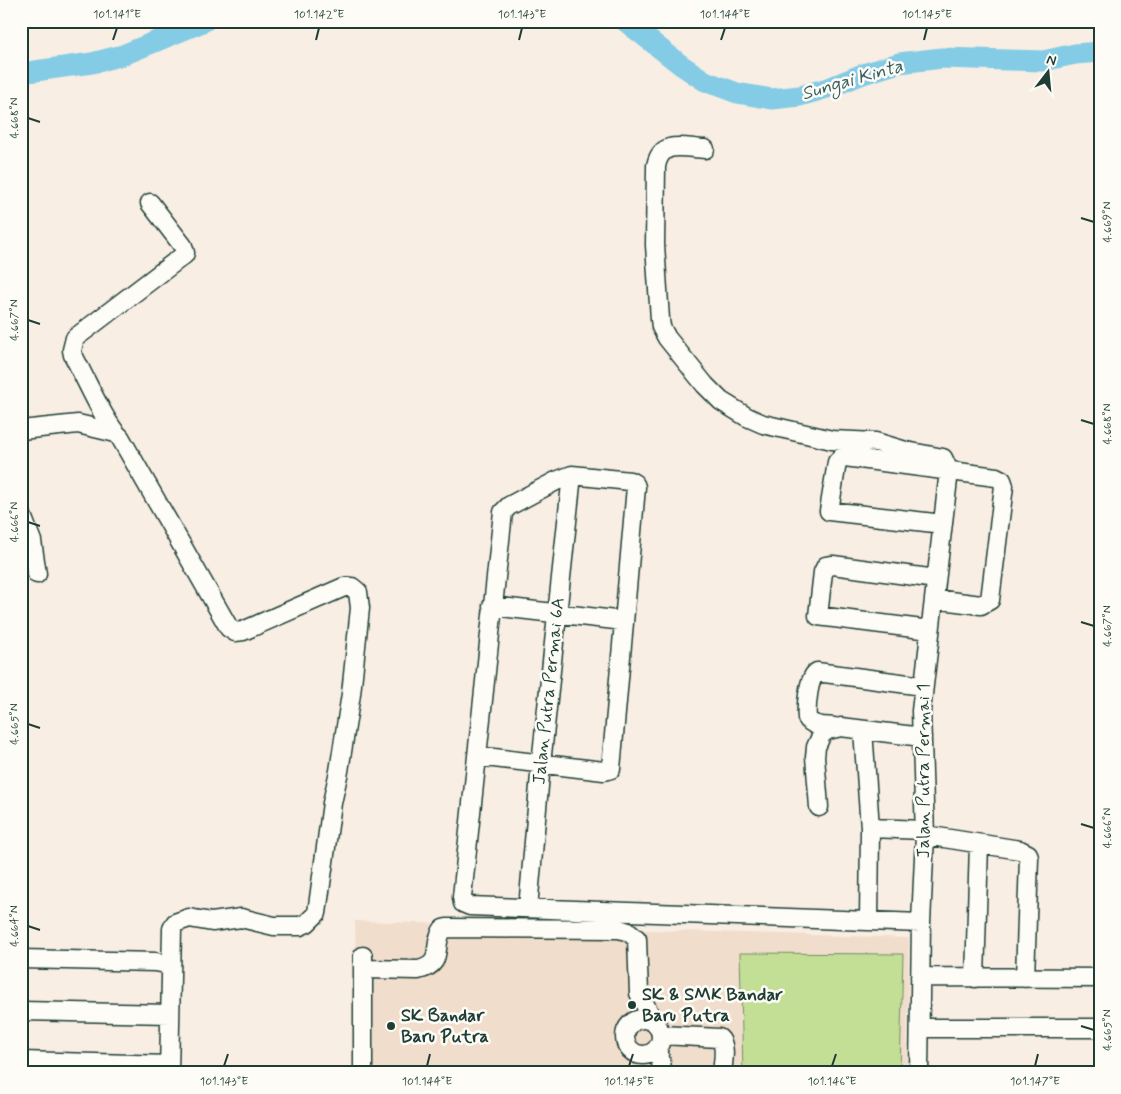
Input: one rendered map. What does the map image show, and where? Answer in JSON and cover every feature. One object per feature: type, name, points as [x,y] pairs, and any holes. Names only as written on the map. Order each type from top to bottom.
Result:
[{"type":"street","points":[[705,149],[669,147],[662,151],[656,166],[655,245],[661,328],[667,338],[705,385],[721,401],[747,417],[763,424],[832,440],[868,441],[943,458],[949,471]]},
{"type":"street","points":[[21,1061],[169,1069],[170,970],[173,925],[179,921],[195,919],[212,922],[241,918],[274,926],[300,926],[307,923],[317,913],[332,803],[351,694],[360,608],[360,598],[356,590],[352,587],[344,588],[244,631],[232,631],[116,433],[74,355],[73,344],[75,338],[184,256],[185,249],[150,203]]},
{"type":"street","points":[[21,430],[78,424],[116,433]]},
{"type":"street","points":[[934,599],[985,604],[990,600],[1004,483],[996,476],[842,457],[839,459],[836,465],[829,511],[943,524]]},
{"type":"street","name":"Jalan Putra Permai 1","points":[[920,1073],[920,923],[925,832],[921,711],[949,471]]},
{"type":"street","points":[[477,756],[604,771],[611,769],[635,484],[630,481],[572,475],[556,481],[509,506],[503,512],[462,896],[463,903],[470,906],[920,923]]},
{"type":"street","name":"Jalan Putra Permai 6A","points":[[528,908],[556,613],[572,475]]},
{"type":"street","points":[[21,513],[32,541],[37,574]]},
{"type":"street","points":[[930,630],[818,616],[823,572],[826,566],[829,565],[936,579]]},
{"type":"street","points":[[492,606],[624,621]]},
{"type":"street","points":[[922,737],[863,730],[831,729],[814,725],[807,718],[810,680],[817,672],[923,686]]},
{"type":"street","points":[[819,807],[816,747],[822,734],[831,729]]},
{"type":"street","points":[[863,730],[870,828],[869,921]]},
{"type":"street","points":[[870,828],[925,832],[1025,852],[1029,858],[1025,978]]},
{"type":"street","points":[[975,978],[980,844]]},
{"type":"street","points":[[363,1073],[363,963],[418,970],[424,968],[432,964],[438,952],[441,932],[447,928],[619,930],[630,932],[637,939],[640,993],[658,1035],[663,1073]]},
{"type":"street","points":[[21,960],[156,962],[166,964],[170,970]]},
{"type":"street","points":[[920,977],[1100,978]]},
{"type":"street","points":[[21,1010],[170,1014]]},
{"type":"street","points":[[920,1028],[1100,1028]]},
{"type":"street","points":[[658,1035],[719,1038],[724,1046],[722,1073]]},
{"type":"shaded area","name":"SK & SMK Bandar Baru Putra","points":[[355,921],[909,938],[907,1073],[358,1073]]},
{"type":"green space","points":[[740,953],[903,954],[900,1073],[743,1073]]},
{"type":"waterway","name":"Sungai Kinta","points":[[21,73],[92,63],[123,55],[205,21]]},
{"type":"waterway","name":"Sungai Kinta","points":[[625,21],[681,65],[705,81],[737,93],[772,99],[800,96],[899,63],[942,58],[1043,61],[1075,54],[1100,52]]},
{"type":"place","name":"SK & SMK Bandar Baru Putra","points":[[632,1005]]},
{"type":"place","name":"SK Bandar Baru Putra","points":[[391,1026]]}]
